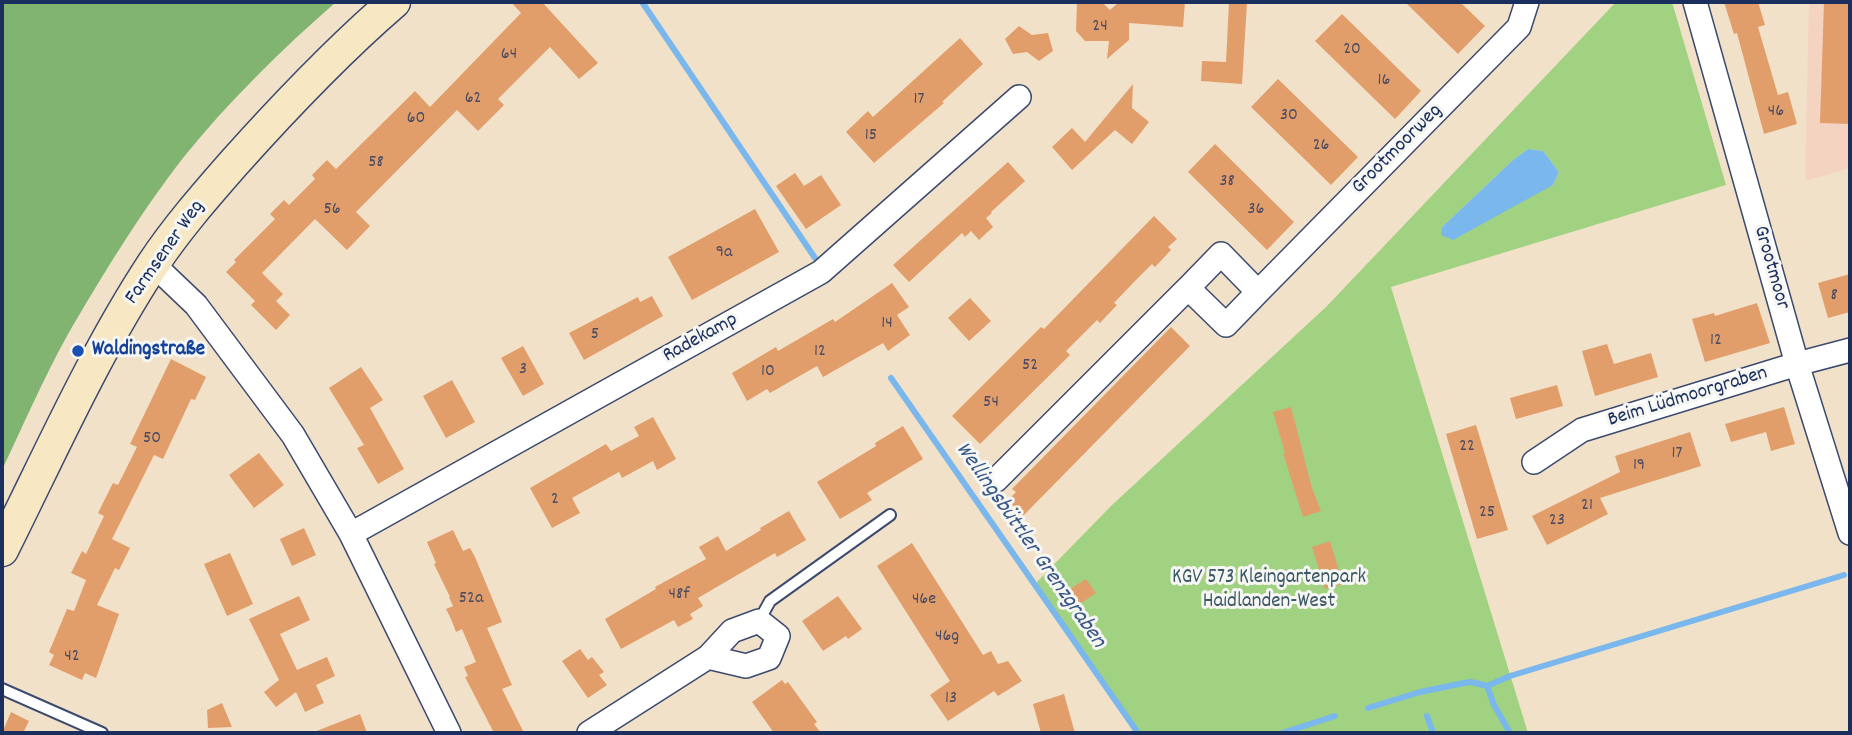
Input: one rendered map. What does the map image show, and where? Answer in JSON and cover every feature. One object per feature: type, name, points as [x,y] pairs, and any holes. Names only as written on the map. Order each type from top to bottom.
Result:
[{"type":"main road","name":"Farmsener Weg","points":[[2,550],[97,360],[153,264],[201,202],[269,124],[316,74],[394,2]]},
{"type":"street","name":"Grootmoorweg","points":[[1188,288],[1226,325],[1519,27],[1527,2]]},
{"type":"street","name":"Grootmoor","points":[[1695,2],[1797,364],[1850,533]]},
{"type":"street","name":"Radekamp","points":[[351,534],[821,272],[1019,97]]},
{"type":"street","points":[[996,480],[1221,254],[1258,292]]},
{"type":"street","points":[[153,264],[196,304],[293,435],[351,534],[449,733]]},
{"type":"street","name":"Beim Lüdmoorgraben","points":[[1534,462],[1582,430],[1850,350]]},
{"type":"street","points":[[589,733],[708,657],[732,631],[759,621],[778,636],[769,657],[746,666],[708,657]]},
{"type":"lane","points":[[759,621],[770,601],[890,515]]},
{"type":"lane","points":[[2,689],[102,733]]},
{"type":"shaded area","points":[[1809,2],[1850,2],[1850,168],[1805,181]]},
{"type":"green space","points":[[2,2],[336,2],[237,96],[200,137],[152,200],[67,336],[2,470]]},
{"type":"green space","name":"KGV 573 Kleingartenpark Haidlanden-West","points":[[1616,2],[1672,2],[1726,185],[1391,287],[1528,733],[1136,733],[1034,585],[1111,506],[1326,307]],"holes":[[[1528,149],[1543,151],[1559,172],[1553,185],[1442,227],[1513,160]]]},
{"type":"water","points":[[1528,149],[1543,151],[1559,172],[1553,185],[1453,240],[1441,235],[1442,227]]},
{"type":"building","points":[[511,2],[542,2],[598,63],[579,79],[550,47],[498,99],[504,105],[478,131],[457,110],[356,212],[370,226],[347,250],[315,219],[262,273],[283,294],[276,301],[290,315],[276,330],[251,305],[255,301],[226,272],[236,262],[234,260],[275,219],[270,214],[284,200],[289,205],[315,179],[312,175],[327,160],[336,169],[415,91],[430,107],[521,13]]},
{"type":"building","points":[[1077,2],[1102,2],[1110,10],[1119,2],[1185,2],[1183,27],[1129,23],[1129,40],[1107,59],[1109,41],[1085,41],[1076,31]]},
{"type":"building","points":[[1229,2],[1247,2],[1242,84],[1201,81],[1202,61],[1226,62]]},
{"type":"building","points":[[1405,2],[1460,2],[1485,26],[1458,54]]},
{"type":"building","points":[[1724,2],[1758,2],[1765,25],[1758,27],[1778,95],[1788,92],[1797,124],[1764,134],[1737,33],[1734,34]]},
{"type":"building","points":[[1824,2],[1850,2],[1850,124],[1820,123]]},
{"type":"building","points":[[1342,14],[1421,91],[1395,119],[1315,41]]},
{"type":"building","points":[[1019,26],[1032,35],[1048,33],[1053,51],[1039,61],[1027,52],[1013,54],[1005,39]]},
{"type":"building","points":[[960,38],[983,64],[942,102],[944,103],[874,163],[846,132],[868,111],[873,117]]},
{"type":"building","points":[[1278,79],[1358,157],[1331,185],[1251,107]]},
{"type":"building","points":[[1133,84],[1132,108],[1149,122],[1132,144],[1115,130],[1072,170],[1052,147],[1072,128],[1085,142]]},
{"type":"building","points":[[1215,144],[1294,222],[1267,250],[1188,172]]},
{"type":"building","points":[[1008,162],[1025,181],[986,218],[993,227],[979,240],[971,231],[965,237],[962,233],[909,282],[893,265]]},
{"type":"building","points":[[795,173],[804,186],[821,175],[841,205],[806,229],[776,186]]},
{"type":"building","points":[[755,209],[779,252],[692,300],[668,257]]},
{"type":"building","points":[[1154,216],[1177,239],[1168,247],[1171,250],[1155,267],[1152,264],[1134,282],[1100,323],[1097,320],[1066,351],[1070,355],[980,444],[952,416],[1041,327],[1044,329]]},
{"type":"building","points":[[1850,274],[1850,312],[1828,318],[1818,283]]},
{"type":"building","points":[[892,283],[909,307],[897,315],[910,335],[888,351],[883,343],[823,377],[817,366],[770,393],[767,389],[747,401],[732,373],[776,347],[778,351],[833,319],[835,322]]},
{"type":"building","points":[[652,296],[663,316],[584,360],[569,333],[638,297],[640,302]]},
{"type":"building","points":[[970,298],[991,321],[969,341],[948,318]]},
{"type":"building","points":[[1757,303],[1770,343],[1705,362],[1692,319],[1714,313],[1715,316]]},
{"type":"building","points":[[1171,327],[1190,346],[1023,516],[1008,500],[1016,492],[1012,489]]},
{"type":"building","points":[[1607,344],[1614,364],[1651,353],[1658,377],[1595,396],[1582,351]]},
{"type":"building","points":[[523,346],[544,384],[523,396],[501,358]]},
{"type":"building","points":[[171,359],[206,377],[195,400],[191,399],[163,459],[154,455],[112,539],[130,548],[119,570],[115,568],[97,605],[119,614],[96,678],[85,673],[82,680],[49,665],[54,655],[49,652],[67,609],[74,611],[86,580],[71,573],[82,551],[86,554],[104,516],[98,513],[113,483],[118,485],[137,447],[130,444]]},
{"type":"building","points":[[361,367],[383,400],[370,408],[404,469],[378,484],[357,448],[364,445],[329,388]]},
{"type":"building","points":[[452,380],[475,422],[446,438],[423,396]]},
{"type":"building","points":[[1557,385],[1563,406],[1516,419],[1510,398]]},
{"type":"building","points":[[1291,407],[1312,488],[1321,511],[1303,517],[1273,412]]},
{"type":"building","points":[[1784,407],[1795,444],[1771,451],[1766,432],[1731,442],[1725,424]]},
{"type":"building","points":[[653,417],[676,459],[657,470],[653,461],[622,478],[619,472],[572,498],[580,513],[552,528],[530,488],[606,444],[611,451],[639,436],[634,427]]},
{"type":"building","points":[[1476,425],[1508,530],[1477,539],[1446,434]]},
{"type":"building","points":[[903,426],[923,459],[867,493],[872,500],[840,519],[817,482]]},
{"type":"building","points":[[1690,432],[1701,466],[1600,498],[1608,514],[1547,545],[1532,516],[1620,472],[1615,456]]},
{"type":"building","points":[[259,453],[284,485],[254,508],[229,475]]},
{"type":"building","points":[[789,511],[806,540],[777,557],[775,553],[698,598],[703,606],[690,614],[693,619],[678,627],[674,620],[621,649],[605,619],[706,559],[699,547],[718,536],[726,551]]},
{"type":"building","points":[[304,528],[316,555],[292,566],[280,539]]},
{"type":"building","points":[[453,530],[463,551],[470,548],[475,557],[502,622],[487,628],[512,685],[502,689],[524,733],[494,733],[465,677],[468,676],[464,667],[476,662],[462,629],[456,632],[446,609],[453,606],[427,542]]},
{"type":"building","points":[[1330,541],[1343,584],[1325,589],[1312,547]]},
{"type":"building","points":[[912,543],[983,655],[991,651],[998,664],[1008,661],[1022,681],[998,696],[994,691],[948,721],[930,695],[950,681],[877,566]]},
{"type":"building","points":[[230,553],[253,604],[227,616],[204,564]]},
{"type":"building","points":[[1086,579],[1096,593],[1080,604],[1070,589]]},
{"type":"building","points":[[299,596],[310,620],[280,634],[297,670],[327,657],[335,676],[316,685],[324,703],[305,712],[296,692],[276,707],[264,692],[279,680],[249,619]]},
{"type":"building","points":[[838,596],[862,629],[823,651],[802,621]]},
{"type":"building","points":[[580,649],[588,660],[592,657],[604,672],[599,675],[607,685],[588,698],[562,661]]},
{"type":"building","points":[[782,680],[785,684],[788,682],[817,722],[814,724],[821,733],[774,733],[752,702]]},
{"type":"building","points":[[1064,694],[1075,733],[1041,733],[1033,704]]},
{"type":"building","points":[[222,703],[232,727],[208,728],[207,710]]},
{"type":"building","points":[[11,712],[29,721],[23,733],[2,733]]},
{"type":"building","points":[[360,714],[367,733],[314,733],[314,732]]},
{"type":"waterway","name":"Wellingsbüttler Grenzgraben","points":[[642,2],[815,258]]},
{"type":"waterway","name":"Wellingsbüttler Grenzgraben","points":[[891,378],[1138,733]]},
{"type":"waterway","points":[[1368,708],[1420,692],[1464,683],[1487,686],[1510,676],[1844,575]]},
{"type":"waterway","points":[[1487,686],[1510,733]]},
{"type":"waterway","name":"Wellingsbüttler Grenzgraben","points":[[1282,733],[1335,716]]},
{"type":"waterway","points":[[1427,716],[1433,733]]},
{"type":"place","name":"Waldingstraße","points":[[78,351]]}]
